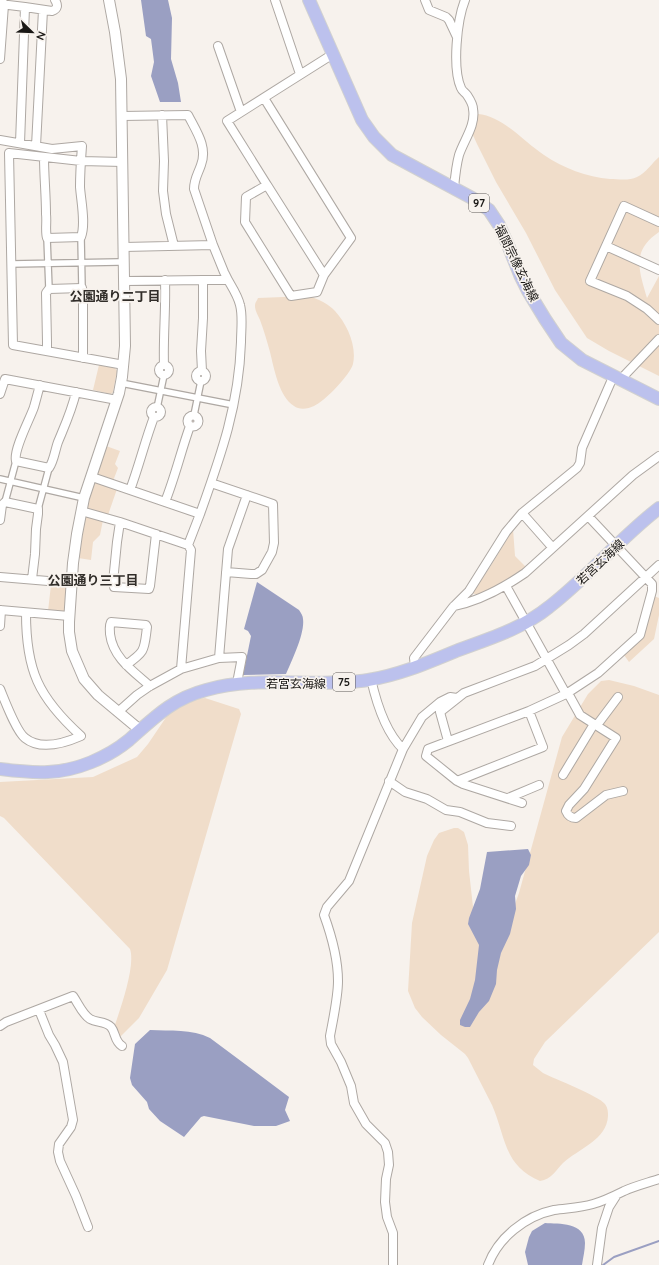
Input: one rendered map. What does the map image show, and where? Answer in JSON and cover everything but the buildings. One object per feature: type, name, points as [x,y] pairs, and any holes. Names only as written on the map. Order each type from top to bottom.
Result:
[{"type":"main road","name":"福間宗像玄海線","points":[[310,0],[362,120],[381,145],[397,158],[454,188],[483,206],[494,217],[528,291],[545,319],[562,342],[582,360],[659,399]]},
{"type":"main road","name":"若宮玄海線","points":[[0,769],[49,772],[76,768],[116,749],[154,717],[186,697],[206,690],[237,683],[331,683],[371,679],[392,675],[506,632],[526,622],[548,608],[659,508]]},
{"type":"street","points":[[0,59],[2,3],[52,11],[55,10],[57,4],[55,0]]},
{"type":"street","points":[[109,0],[118,54],[122,116],[126,346],[117,400],[81,511],[74,554],[69,632],[72,651],[84,679],[98,695],[140,730]]},
{"type":"street","points":[[274,0],[300,74]]},
{"type":"street","points":[[425,0],[429,10],[446,16],[458,37]]},
{"type":"street","points":[[454,188],[455,170],[459,154],[473,121],[473,108],[468,96],[461,89],[456,65],[458,37],[465,0]]},
{"type":"street","points":[[20,143],[25,7]]},
{"type":"street","points":[[36,146],[43,10]]},
{"type":"street","points":[[218,46],[241,112]]},
{"type":"street","points":[[324,275],[227,121],[333,54]]},
{"type":"street","points":[[264,98],[351,238],[324,275],[317,292],[291,296],[245,222],[246,197],[268,185]]},
{"type":"street","points":[[162,115],[164,161],[163,191],[166,214],[174,246]]},
{"type":"street","points":[[122,116],[188,115],[202,142],[204,151],[203,159],[194,182],[194,189],[213,246],[240,304],[240,361],[234,405],[226,438],[188,545],[190,550],[180,669]]},
{"type":"street","points":[[0,140],[52,149],[82,146],[80,161],[80,186],[83,212],[81,237],[83,358]]},
{"type":"street","points":[[122,162],[80,161],[9,153],[13,344],[124,365]]},
{"type":"street","points":[[44,157],[49,289],[46,293],[46,351]]},
{"type":"street","points":[[659,222],[624,206],[590,281],[627,296],[647,309],[659,320]]},
{"type":"street","points":[[47,238],[81,237]]},
{"type":"street","points":[[124,247],[213,246]]},
{"type":"street","points":[[606,246],[659,270]]},
{"type":"street","points":[[11,264],[119,262]]},
{"type":"street","points":[[130,490],[154,417],[161,414],[160,409],[157,408],[164,375],[159,371],[164,365],[163,340],[166,312],[165,280]]},
{"type":"street","points":[[166,502],[190,426],[194,426],[198,423],[198,418],[194,415],[201,381],[196,375],[198,372],[202,371],[201,351],[203,280]]},
{"type":"street","points":[[125,281],[228,280]]},
{"type":"street","points":[[49,289],[82,288]]},
{"type":"street","points":[[415,667],[414,658],[453,607],[469,591],[506,532],[522,513],[577,468],[580,463],[582,448],[616,378],[659,339]]},
{"type":"street","points":[[0,394],[5,379],[117,400]]},
{"type":"street","points":[[121,383],[234,405]]},
{"type":"street","points":[[0,520],[2,505],[5,502],[16,461],[15,457],[34,407],[40,385]]},
{"type":"street","points":[[32,580],[38,509],[42,489],[73,405],[76,392]]},
{"type":"street","points":[[453,607],[486,596],[506,586],[525,573],[633,475],[659,456]]},
{"type":"street","points":[[16,461],[49,468]]},
{"type":"street","points":[[92,477],[200,514]]},
{"type":"street","points":[[0,479],[84,498]]},
{"type":"street","points":[[211,483],[273,504],[274,543],[272,552],[262,570],[256,574],[226,572]]},
{"type":"street","points":[[219,658],[228,549],[247,495]]},
{"type":"street","points":[[5,502],[38,509]]},
{"type":"street","points":[[81,511],[120,522],[188,545]]},
{"type":"street","points":[[522,513],[552,547]]},
{"type":"street","points":[[522,803],[463,784],[457,781],[426,756],[428,749],[529,711],[566,694],[598,673],[640,635],[652,591],[652,584],[588,516]]},
{"type":"street","points":[[120,522],[114,569],[114,587],[149,589],[156,534]]},
{"type":"street","points":[[448,741],[440,712],[456,698],[464,693],[509,676],[547,659],[569,645],[584,634],[659,565]]},
{"type":"street","points":[[0,577],[72,583]]},
{"type":"street","points":[[506,586],[566,694],[569,695],[580,715],[616,738],[584,789],[569,805],[566,811],[567,815],[571,818],[576,818],[606,795],[623,791]]},
{"type":"street","points":[[0,626],[1,610],[69,616]]},
{"type":"street","points":[[0,689],[19,730],[30,742],[42,745],[52,744],[81,736],[55,711],[40,687],[28,655],[26,613]]},
{"type":"street","points":[[126,665],[139,656],[145,648],[146,625],[111,622],[109,625],[111,638],[117,654],[126,665],[150,686]]},
{"type":"street","points":[[118,712],[137,695],[180,669],[219,658],[242,657],[237,683]]},
{"type":"street","points":[[371,679],[375,695],[385,721],[397,743],[403,748]]},
{"type":"street","points":[[393,1265],[393,1233],[387,1217],[385,1202],[386,1180],[389,1165],[388,1152],[385,1143],[366,1124],[354,1103],[351,1086],[341,1062],[331,1044],[330,1036],[338,982],[337,963],[332,939],[324,915],[327,908],[349,881],[403,748],[422,716],[440,702],[450,697],[456,698]]},
{"type":"street","points":[[563,775],[596,725],[618,697]]},
{"type":"street","points":[[457,781],[543,747],[529,711]]},
{"type":"street","points":[[390,781],[405,792],[427,799],[446,810],[460,812],[487,823],[511,826]]},
{"type":"street","points":[[508,798],[539,785]]},
{"type":"street","points":[[0,1026],[6,1022],[73,996],[90,1019],[109,1025],[116,1041],[122,1046]]},
{"type":"street","points":[[39,1010],[49,1035],[63,1062],[73,1120],[71,1127],[59,1144],[58,1152],[60,1161],[88,1227]]},
{"type":"street","points":[[488,1265],[501,1243],[518,1226],[525,1222],[553,1211],[594,1204],[659,1179]]},
{"type":"street","points":[[597,1265],[604,1224],[616,1196]]},
{"type":"shaded area","points":[[478,114],[487,116],[505,125],[551,160],[576,171],[601,178],[634,178],[643,173],[659,157],[659,232],[644,246],[641,254],[640,270],[647,298],[659,276],[659,316],[651,310],[659,325],[659,376],[609,351],[587,338],[555,290],[526,233],[496,182],[477,144],[472,133],[473,118]]},
{"type":"shaded area","points":[[309,296],[320,300],[333,308],[339,316],[350,336],[354,350],[354,357],[351,369],[330,393],[314,406],[301,409],[289,402],[284,396],[275,374],[270,352],[255,305],[258,298]]},
{"type":"shaded area","points":[[99,365],[115,368],[117,371],[113,392],[111,394],[93,390]]},
{"type":"shaded area","points":[[106,446],[120,451],[115,464],[118,468],[113,481],[98,476],[97,473]]},
{"type":"shaded area","points":[[96,482],[117,489],[108,515],[88,511],[86,508],[93,484]]},
{"type":"shaded area","points":[[87,516],[103,520],[100,535],[93,542],[91,560],[78,558],[84,518]]},
{"type":"shaded area","points":[[513,529],[515,556],[527,568],[501,586],[478,595],[472,593],[490,567]]},
{"type":"shaded area","points":[[51,585],[65,585],[68,590],[67,610],[63,613],[48,611]]},
{"type":"shaded area","points":[[654,596],[659,598],[659,615],[654,639],[629,662],[624,655],[644,637]]},
{"type":"shaded area","points":[[609,680],[634,686],[659,695],[659,932],[545,1042],[534,1059],[533,1065],[543,1073],[586,1092],[601,1101],[605,1104],[608,1113],[603,1132],[597,1138],[569,1158],[550,1177],[540,1181],[519,1167],[512,1158],[507,1149],[492,1105],[468,1058],[441,1035],[422,1017],[415,1008],[408,991],[412,923],[427,856],[434,840],[439,833],[454,828],[458,828],[464,832],[468,845],[473,907],[477,910],[512,912],[519,893],[562,737],[588,694],[601,681]]},
{"type":"shaded area","points":[[205,698],[239,709],[241,714],[167,970],[139,1018],[118,1039],[113,1031],[129,978],[131,967],[130,949],[4,818],[0,816],[0,782],[93,777],[137,757],[148,744],[169,713],[190,700]]},
{"type":"water","points":[[141,0],[168,0],[172,18],[171,59],[178,83],[181,102],[160,102],[151,76],[154,62],[151,39],[146,36]]},
{"type":"water","points":[[257,582],[299,610],[303,617],[300,639],[286,674],[243,675],[251,636],[248,631],[244,629]]},
{"type":"water","points":[[528,849],[531,855],[529,865],[521,876],[515,896],[516,909],[510,934],[501,953],[497,970],[496,984],[489,1001],[479,1012],[470,1027],[465,1027],[460,1025],[460,1020],[470,999],[475,980],[479,945],[468,924],[480,889],[487,852]]},
{"type":"water","points":[[150,1030],[196,1033],[210,1038],[289,1097],[285,1110],[290,1121],[276,1126],[254,1126],[204,1116],[201,1117],[184,1137],[160,1121],[149,1109],[147,1102],[132,1085],[130,1078],[135,1044]]},
{"type":"water","points":[[545,1223],[564,1224],[581,1231],[584,1236],[585,1243],[582,1265],[528,1265],[525,1252],[529,1237],[532,1231]]},
{"type":"waterway","points":[[603,1265],[614,1257],[659,1241]]},
{"type":"district","name":"公園通り二丁目","points":[[115,296]]},
{"type":"district","name":"公園通り三丁目","points":[[93,580]]}]
